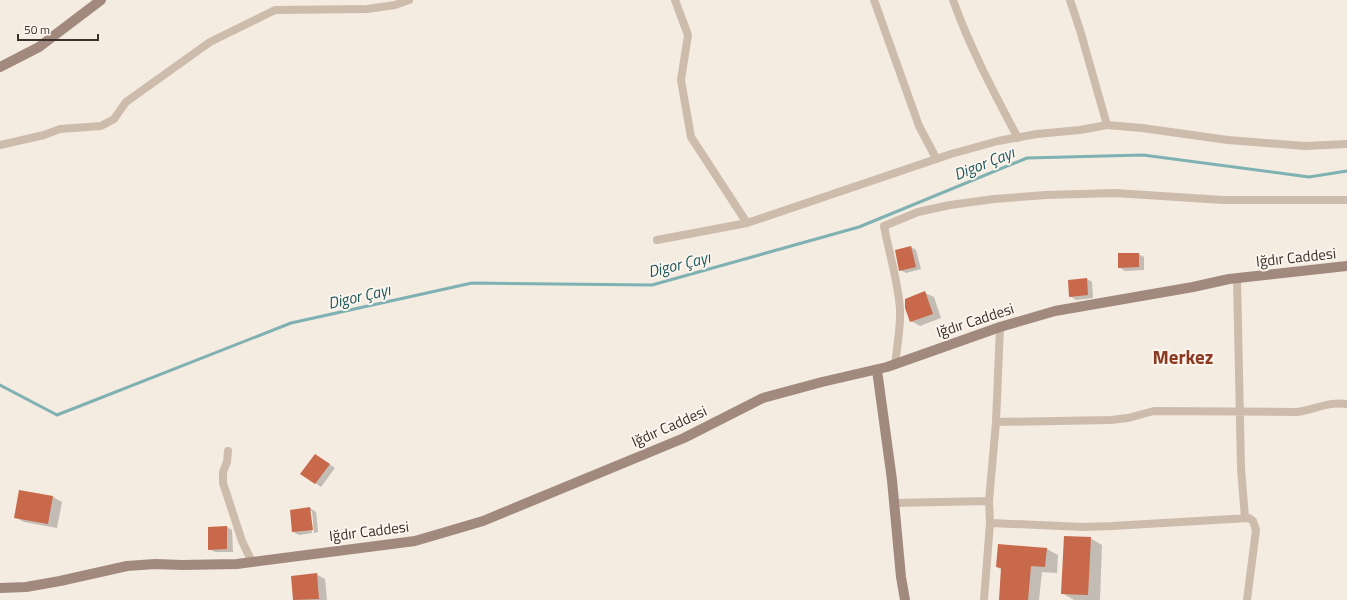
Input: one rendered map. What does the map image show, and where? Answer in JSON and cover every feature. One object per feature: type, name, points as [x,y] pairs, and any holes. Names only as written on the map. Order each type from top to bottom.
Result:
[{"type":"street","points":[[0,67],[39,47],[102,0]]},
{"type":"street","points":[[0,145],[44,135],[60,129],[102,126],[114,119],[126,102],[210,42],[275,10],[368,9],[409,0]]},
{"type":"street","points":[[675,0],[688,35],[681,80],[690,136],[747,223]]},
{"type":"street","points":[[874,0],[919,126],[936,158]]},
{"type":"street","points":[[952,0],[977,58],[1018,138]]},
{"type":"street","points":[[1070,0],[1107,125]]},
{"type":"street","points":[[657,240],[747,223],[936,158],[984,145],[1037,134],[1080,130],[1107,125],[1142,128],[1228,140],[1305,146],[1347,144]]},
{"type":"street","points":[[895,365],[899,333],[899,296],[884,226],[918,212],[994,199],[1046,195],[1115,193],[1223,200],[1347,200]]},
{"type":"street","name":"Iğdır Caddesi","points":[[0,588],[26,587],[60,582],[127,566],[252,562],[415,541],[483,521],[684,438],[763,398],[822,382],[895,365],[1000,327],[1062,310],[1237,278],[1347,266]]},
{"type":"street","points":[[1237,278],[1241,468],[1245,518]]},
{"type":"street","points":[[984,600],[990,523],[989,501],[996,422],[1000,327]]},
{"type":"street","points":[[877,370],[892,480],[901,577],[905,600]]},
{"type":"street","points":[[996,422],[1111,420],[1128,418],[1154,411],[1297,412],[1319,406],[1347,404]]},
{"type":"street","points":[[228,451],[227,462],[223,472],[223,483],[242,541],[252,562]]},
{"type":"street","points":[[894,503],[989,501]]},
{"type":"street","points":[[990,523],[1084,527],[1249,518],[1254,522],[1256,530],[1247,600]]},
{"type":"building","points":[[911,246],[916,267],[899,271],[895,250]]},
{"type":"building","points":[[1118,253],[1139,253],[1139,267],[1118,268]]},
{"type":"building","points":[[1087,278],[1088,295],[1069,297],[1068,280]]},
{"type":"building","points":[[925,291],[933,314],[910,322],[905,308],[905,299]]},
{"type":"building","points":[[315,454],[330,464],[315,484],[300,474]]},
{"type":"building","points":[[19,490],[53,496],[48,524],[14,518]]},
{"type":"building","points":[[310,507],[313,530],[292,532],[290,510]]},
{"type":"building","points":[[227,526],[227,549],[208,550],[208,527]]},
{"type":"building","points":[[1064,536],[1091,537],[1088,595],[1061,594]]},
{"type":"building","points":[[998,544],[1047,548],[1045,567],[1031,566],[1028,600],[999,600],[1001,568],[996,567]]},
{"type":"building","points":[[317,573],[319,599],[293,600],[291,576]]},
{"type":"waterway","name":"Digor Çayı","points":[[0,385],[57,415],[291,323],[472,283],[652,285],[859,227],[1027,158],[1143,155],[1309,177],[1347,171]]},
{"type":"district","name":"Merkez","points":[[1183,356]]}]
